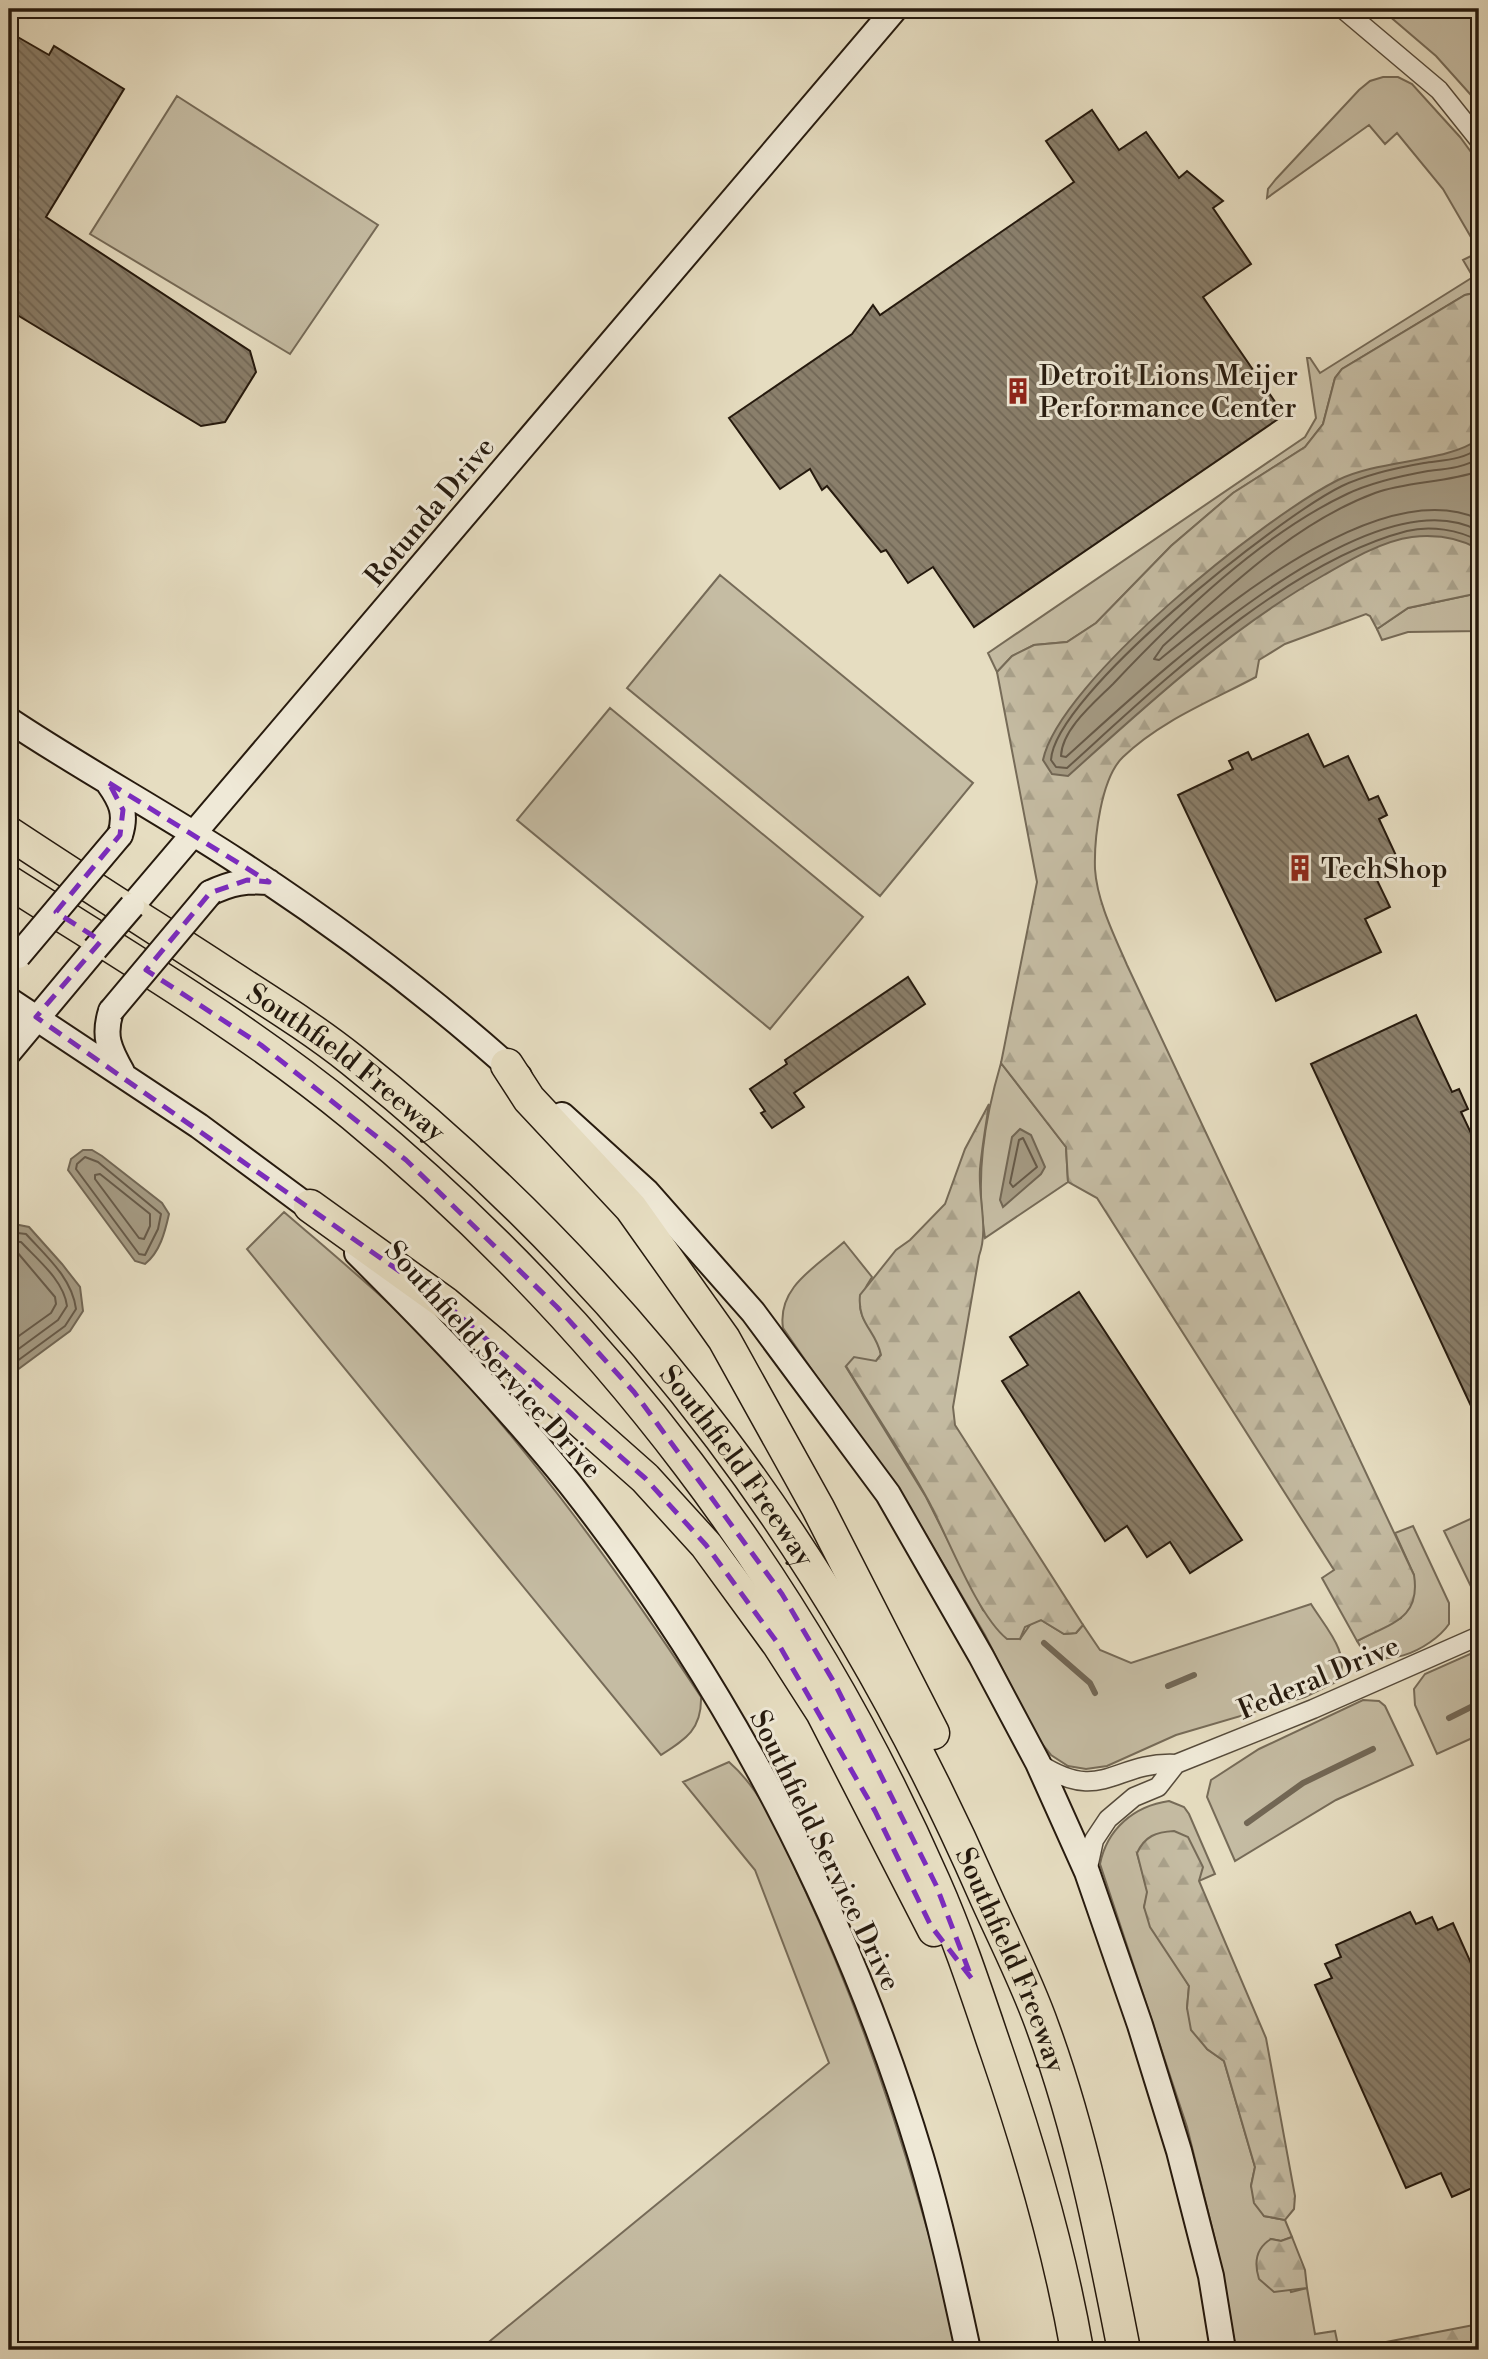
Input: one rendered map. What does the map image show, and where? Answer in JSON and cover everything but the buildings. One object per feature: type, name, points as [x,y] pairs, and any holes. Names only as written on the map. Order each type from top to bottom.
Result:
[{"type":"highway","name":"Southfield Freeway","points":[[9,834],[299,1020],[350,1059],[495,1185],[590,1279],[664,1363],[772,1508],[866,1655],[942,1797],[1042,2025],[1074,2126],[1104,2250],[1124,2350]]},
{"type":"highway","name":"Southfield Freeway","points":[[9,883],[261,1045],[351,1113],[485,1233],[558,1307],[634,1392],[676,1445],[782,1594],[886,1778],[936,1885],[972,1979],[1049,2214],[1077,2350]]},
{"type":"highway","points":[[507,1065],[529,1099],[631,1208],[717,1329],[761,1402],[972,1811],[1005,1888],[1042,2025]]},
{"type":"highway","points":[[310,1206],[445,1303],[505,1353],[645,1478],[706,1545],[752,1605],[822,1712],[875,1811],[931,1926],[972,1979]]},
{"type":"highway","points":[[1049,2214],[1044,2290],[1056,2350]]},
{"type":"main road","name":"Rotunda Drive","points":[[9,1052],[895,9]]},
{"type":"main road","points":[[9,720],[269,882],[394,972],[507,1065],[647,1192],[761,1323],[888,1494],[939,1578],[1038,1763],[1087,1872],[1140,2025],[1179,2151],[1211,2276],[1223,2350]]},
{"type":"main road","points":[[14,958],[121,835],[125,821],[123,810],[109,783]]},
{"type":"main road","points":[[124,1076],[109,1049],[105,1030],[111,1011],[210,894],[227,885],[247,880],[269,882]]},
{"type":"main road","name":"Southfield Service Drive","points":[[9,1000],[124,1076],[310,1206],[454,1351],[569,1484],[658,1604],[733,1722],[828,1910],[871,2012],[921,2157],[944,2242],[968,2350]]},
{"type":"street","points":[[1343,9],[1438,90],[1479,140]]},
{"type":"street","name":"Federal Drive","points":[[1038,1763],[1060,1777],[1094,1782],[1153,1763],[1176,1764],[1313,1709],[1479,1636]]},
{"type":"street","name":"Federal Drive","points":[[1087,1872],[1094,1840],[1108,1819],[1134,1797],[1158,1787],[1176,1764]]},
{"type":"highlighted area","points":[[109,783],[269,882],[247,880],[210,893],[146,970],[261,1045],[406,1160],[557,1307],[634,1392],[782,1594],[835,1684],[936,1885],[972,1979],[931,1926],[875,1811],[779,1645],[706,1545],[645,1478],[445,1303],[36,1017],[101,941],[56,912],[120,835],[123,810]]},
{"type":"green space","points":[[1381,9],[1477,9],[1479,104],[1436,56]]},
{"type":"green space","points":[[1383,77],[1398,77],[1412,84],[1460,137],[1479,163],[1479,251],[1443,189],[1397,133],[1385,144],[1369,125],[1267,198],[1268,189],[1276,179],[1359,90],[1370,81]]},
{"type":"green space","points":[[177,96],[378,225],[290,354],[90,234]]},
{"type":"green space","points":[[1479,252],[1479,292],[1465,295],[1342,369],[1335,378],[1323,424],[1305,447],[1233,493],[1171,546],[1096,623],[1067,642],[1034,645],[1012,656],[997,672],[988,653],[1305,437],[1316,418],[1307,358],[1310,358],[1320,373],[1473,277],[1463,260]]},
{"type":"green space","points":[[1479,292],[1479,593],[1408,608],[1377,629],[1366,614],[1285,644],[1259,660],[1256,677],[1169,722],[1123,757],[1115,767],[1104,793],[1096,841],[1096,881],[1117,942],[1414,1575],[1415,1590],[1408,1610],[1392,1624],[1357,1641],[1322,1578],[1334,1570],[1097,1198],[1068,1182],[1066,1147],[1001,1063],[1037,882],[997,672],[1012,656],[1034,645],[1067,642],[1096,623],[1171,546],[1233,493],[1305,447],[1323,424],[1335,378],[1342,369],[1465,295]]},
{"type":"green space","points":[[720,575],[973,783],[880,896],[627,688]]},
{"type":"green space","points":[[1479,593],[1479,631],[1408,632],[1382,640],[1377,629],[1408,608]]},
{"type":"green space","points":[[610,708],[863,917],[770,1029],[517,820]]},
{"type":"green space","points":[[1001,1063],[1066,1147],[1068,1182],[985,1238],[981,1193],[983,1150]]},
{"type":"green space","points":[[989,1104],[980,1169],[982,1246],[953,1407],[955,1425],[1083,1625],[1076,1633],[1064,1634],[1041,1620],[1025,1627],[1020,1639],[1007,1639],[996,1628],[974,1594],[918,1483],[846,1366],[854,1357],[876,1361],[881,1355],[861,1313],[860,1295],[896,1250],[910,1240],[945,1204],[965,1149]]},
{"type":"green space","points":[[284,1212],[382,1297],[437,1351],[544,1476],[576,1519],[640,1606],[701,1697],[699,1717],[691,1732],[678,1744],[661,1755],[247,1249]]},
{"type":"green space","points":[[844,1242],[872,1277],[864,1291],[861,1311],[881,1354],[876,1361],[846,1367],[926,1497],[983,1610],[1020,1639],[1032,1622],[1041,1620],[1064,1634],[1076,1633],[1083,1625],[1100,1650],[1131,1663],[1311,1604],[1339,1651],[1342,1661],[1338,1681],[1305,1697],[1176,1735],[1107,1766],[1086,1769],[1068,1766],[1051,1755],[1038,1739],[985,1635],[925,1533],[783,1328],[786,1301],[792,1289]]},
{"type":"green space","points":[[1479,1515],[1479,1603],[1444,1531]]},
{"type":"green space","points":[[1413,1526],[1449,1603],[1449,1624],[1417,1650],[1390,1658],[1377,1657],[1365,1652],[1357,1641],[1401,1618],[1414,1575],[1395,1533]]},
{"type":"green space","points":[[1479,1650],[1479,1735],[1437,1754],[1415,1705],[1414,1689],[1425,1674]]},
{"type":"green space","points":[[1363,1700],[1379,1701],[1385,1706],[1413,1765],[1336,1800],[1235,1861],[1207,1797],[1211,1780],[1259,1749]]},
{"type":"green space","points":[[729,1762],[753,1789],[772,1821],[853,2003],[907,2161],[940,2275],[957,2350],[479,2350],[829,2063],[755,1870],[683,1782]]},
{"type":"green space","points":[[1169,1801],[1184,1807],[1189,1814],[1215,1874],[1199,1881],[1137,1853],[1148,1892],[1144,1907],[1189,1986],[1187,2008],[1207,2049],[1224,2061],[1255,2167],[1251,2186],[1264,2216],[1285,2220],[1292,2237],[1281,2241],[1271,2239],[1291,2292],[1307,2288],[1315,2334],[1335,2331],[1339,2350],[1236,2350],[1218,2252],[1187,2127],[1100,1864],[1109,1840],[1124,1821],[1144,1808]]},
{"type":"green space","points":[[1174,1831],[1188,1837],[1203,1867],[1199,1881],[1266,2038],[1295,2196],[1294,2209],[1285,2220],[1264,2216],[1254,2203],[1251,2186],[1255,2167],[1224,2061],[1207,2049],[1191,2030],[1187,2008],[1189,1986],[1150,1927],[1144,1907],[1147,1892],[1137,1853],[1152,1836]]},
{"type":"green space","points":[[1292,2237],[1305,2270],[1307,2288],[1274,2292],[1259,2279],[1259,2251],[1271,2239],[1281,2241]]},
{"type":"green space","points":[[1479,2324],[1479,2350],[1355,2348]]},
{"type":"water","points":[[1479,439],[1479,549],[1455,540],[1421,536],[1401,539],[1355,557],[1289,596],[1223,643],[1068,776],[1052,774],[1043,760],[1057,727],[1085,689],[1124,647],[1216,564],[1305,499],[1338,480],[1374,468],[1449,453]]},
{"type":"water","points":[[1020,1129],[1031,1135],[1045,1167],[1041,1174],[1003,1207],[1000,1200],[1012,1137]]},
{"type":"water","points":[[83,1150],[92,1150],[102,1156],[162,1203],[169,1214],[158,1248],[145,1264],[135,1261],[68,1170],[71,1159]]},
{"type":"water","points":[[14,1224],[29,1227],[62,1264],[80,1287],[83,1311],[70,1331],[9,1376],[9,1226]]},
{"type":"waterway","points":[[1044,1643],[1090,1683],[1095,1693]]},
{"type":"waterway","points":[[1168,1686],[1194,1675]]},
{"type":"waterway","points":[[1449,1718],[1479,1703]]},
{"type":"waterway","points":[[1247,1823],[1303,1783],[1373,1749]]},
{"type":"place","name":"Detroit Lions Meijer Performance Center","points":[[1018,391]]},
{"type":"place","name":"TechShop","points":[[1300,868]]}]
